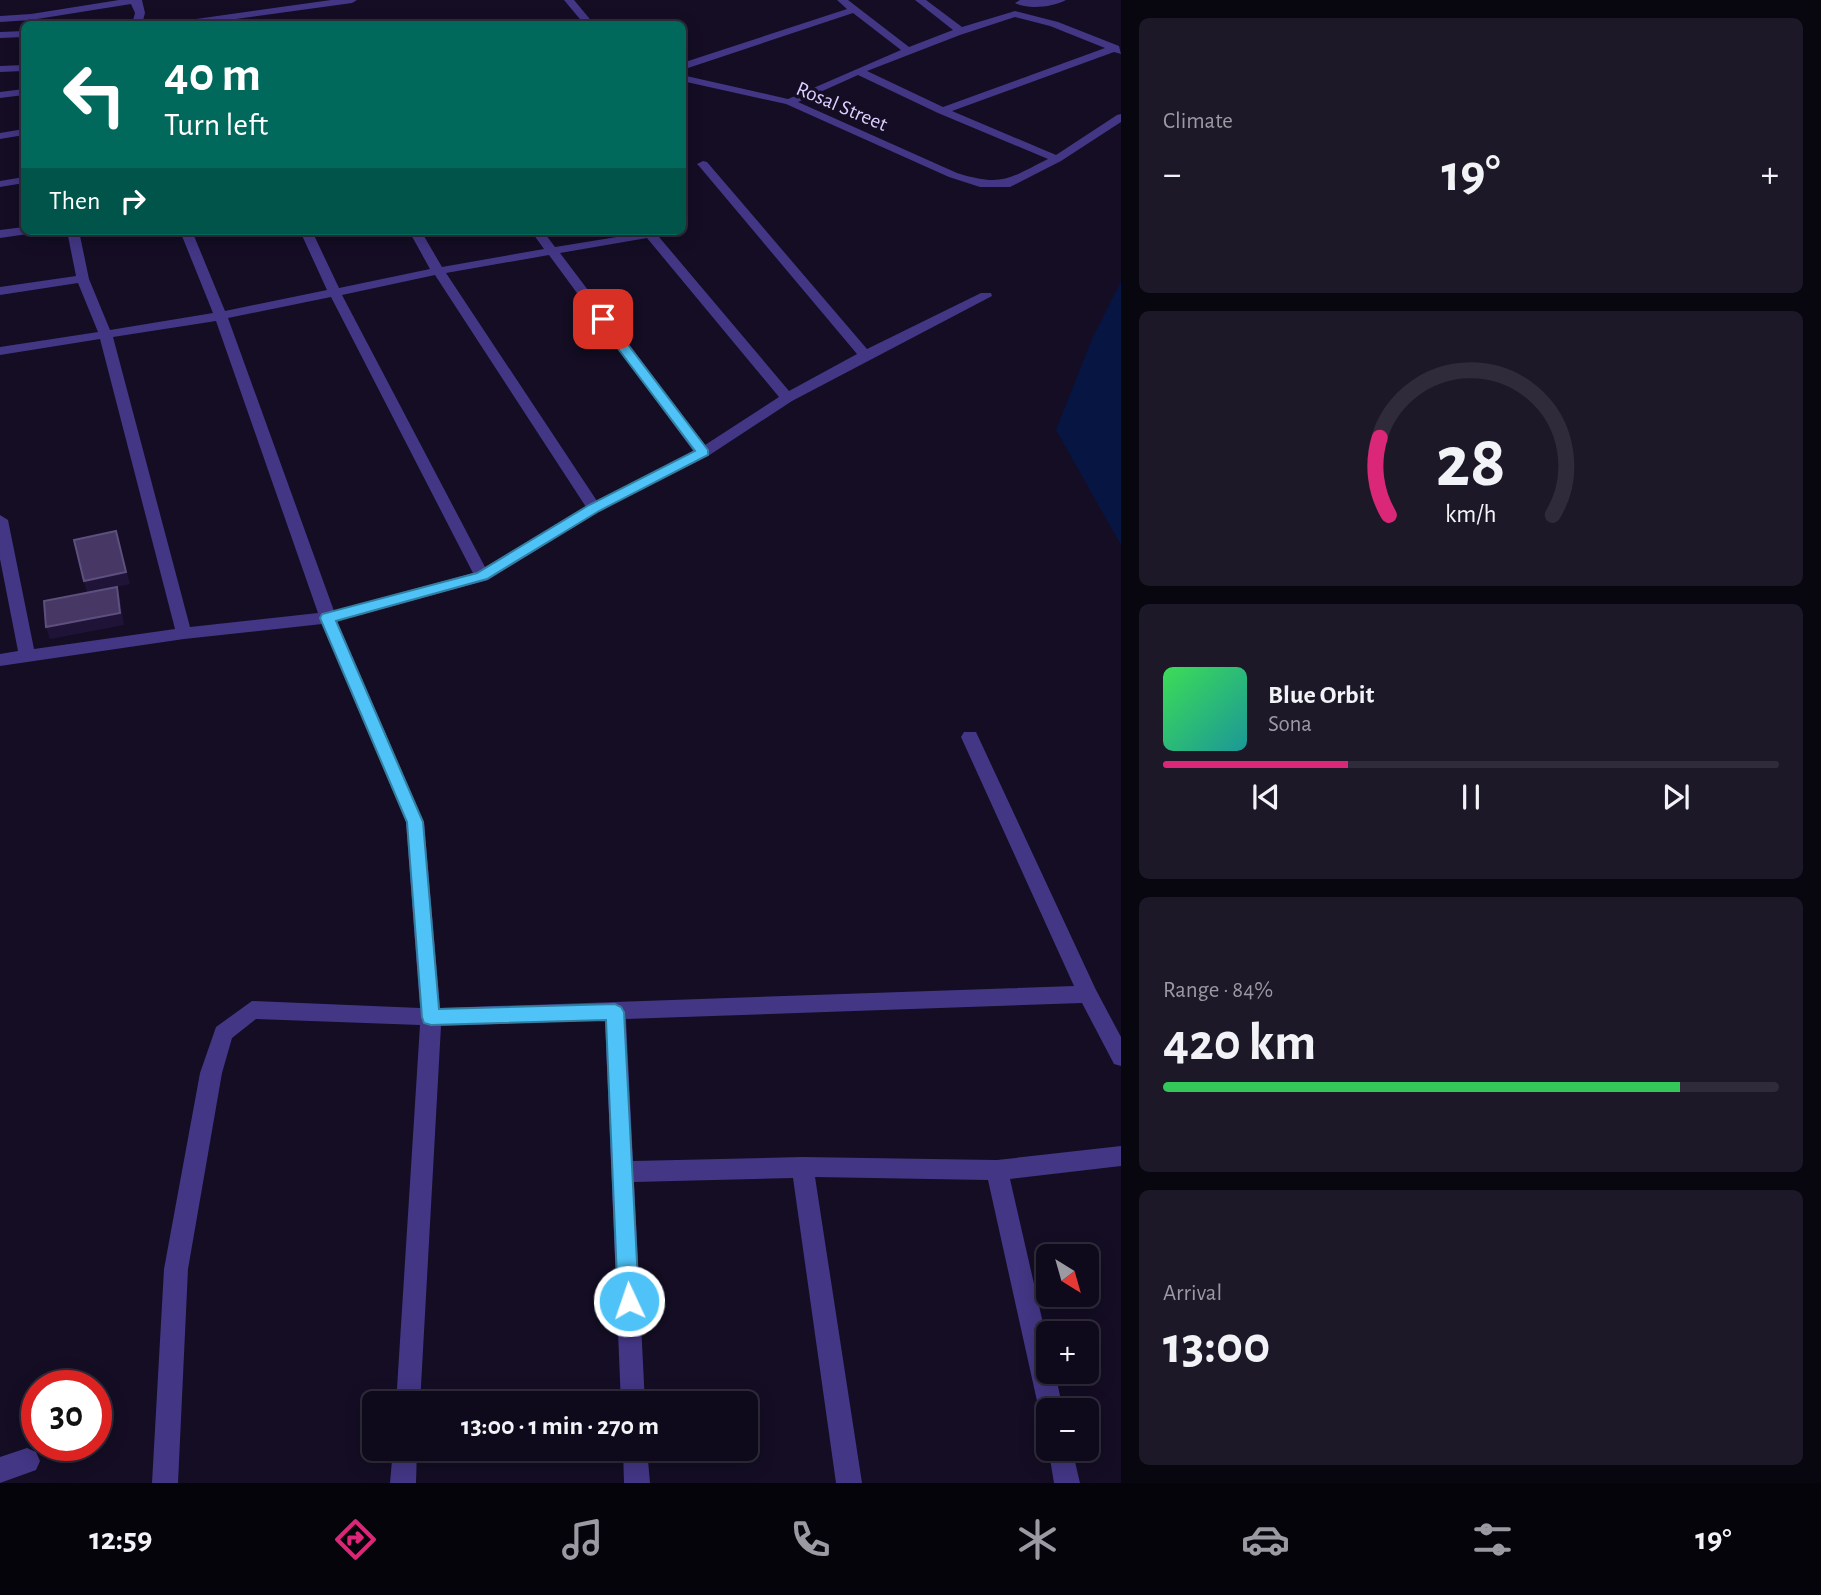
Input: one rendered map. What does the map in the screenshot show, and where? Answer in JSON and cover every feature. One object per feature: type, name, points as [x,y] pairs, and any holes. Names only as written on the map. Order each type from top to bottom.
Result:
[{"type":"street","points":[[0,19],[136,0],[140,13],[138,21]]},
{"type":"street","points":[[203,21],[352,0]]},
{"type":"street","points":[[569,0],[586,21]]},
{"type":"street","points":[[842,0],[907,50]]},
{"type":"street","points":[[920,0],[959,30]]},
{"type":"street","points":[[1014,14],[1018,2],[1049,3],[1061,0]]},
{"type":"street","points":[[686,66],[854,10]]},
{"type":"street","points":[[789,102],[907,50],[959,30],[1014,14],[1054,24],[1118,50]]},
{"type":"street","points":[[0,35],[21,34]]},
{"type":"street","points":[[942,111],[1118,50]]},
{"type":"street","points":[[0,69],[21,68]]},
{"type":"street","points":[[858,71],[942,111],[1056,159],[1121,117]]},
{"type":"street","name":"Rosal Street","points":[[686,79],[789,102],[953,176],[980,184],[1006,185],[1056,159]]},
{"type":"street","points":[[0,95],[21,92]]},
{"type":"street","points":[[0,136],[21,132]]},
{"type":"street","points":[[703,164],[865,355]]},
{"type":"street","points":[[0,184],[21,180]]},
{"type":"street","points":[[0,234],[21,231]]},
{"type":"street","points":[[74,235],[83,279],[106,335],[184,633]]},
{"type":"street","points":[[188,235],[220,316],[328,618],[415,822],[431,1017],[409,1391]]},
{"type":"street","points":[[308,235],[334,291],[482,576]]},
{"type":"street","points":[[417,235],[438,271],[594,508]]},
{"type":"street","points":[[540,235],[703,453]]},
{"type":"street","points":[[0,351],[220,316],[334,291],[552,253],[635,235]]},
{"type":"street","points":[[651,235],[787,398]]},
{"type":"street","points":[[0,291],[83,279]]},
{"type":"street","points":[[0,660],[184,633],[328,618],[482,576],[594,508],[703,453],[787,398],[865,355],[986,296]]},
{"type":"street","points":[[0,520],[27,654]]},
{"type":"street","points":[[970,737],[1088,994],[1121,1057]]},
{"type":"street","points":[[165,1483],[176,1269],[211,1073],[223,1033],[252,1010],[431,1017],[1088,994]]},
{"type":"street","points":[[615,1012],[632,1391]]},
{"type":"street","points":[[623,1172],[802,1167],[997,1170],[1121,1156]]},
{"type":"street","points":[[802,1167],[849,1483]]},
{"type":"street","points":[[997,1170],[1048,1398]]},
{"type":"street","points":[[0,1470],[27,1461]]},
{"type":"street","points":[[403,1483],[404,1461]]},
{"type":"street","points":[[636,1461],[637,1483]]},
{"type":"street","points":[[1062,1461],[1067,1483]]},
{"type":"shaded area","points":[[1121,281],[1121,545],[1056,430],[1092,339]]},
{"type":"building","points":[[116,531],[126,572],[84,581],[74,540]]},
{"type":"building","points":[[117,587],[120,613],[46,627],[44,601]]},
{"type":"route","points":[[603,319],[703,453],[594,508],[482,576],[328,618],[415,822],[431,1017],[615,1012],[629,1301]]}]
